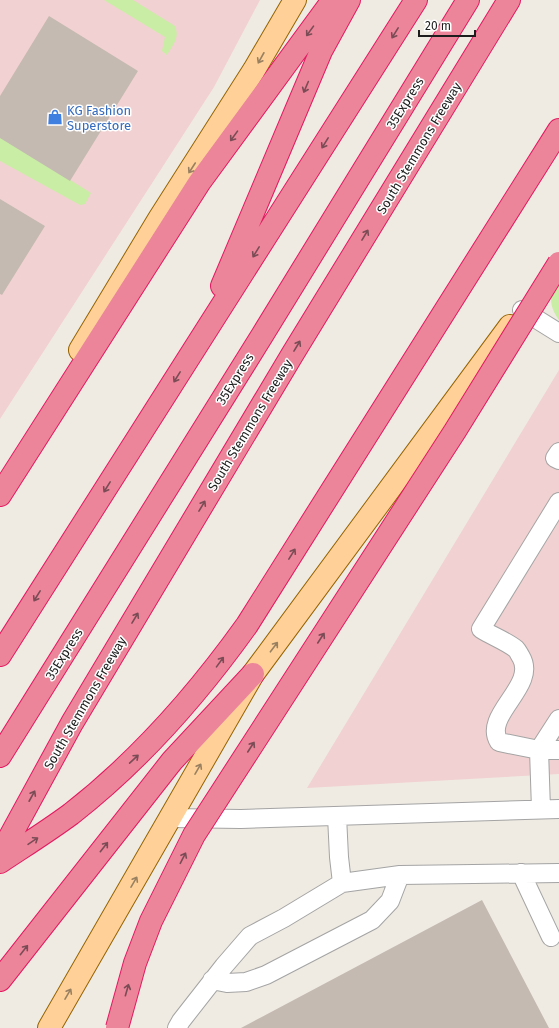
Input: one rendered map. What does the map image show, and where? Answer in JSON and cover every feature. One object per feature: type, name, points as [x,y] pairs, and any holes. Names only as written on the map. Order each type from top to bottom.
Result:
[{"type":"highway","points":[[0,495],[199,183],[334,0]]},
{"type":"highway","points":[[198,344],[321,51],[349,0]]},
{"type":"highway","points":[[0,655],[416,0]]},
{"type":"highway","name":"35Express","points":[[0,756],[468,0]]},
{"type":"highway","name":"South Stemmons Freeway","points":[[0,855],[84,703],[292,355],[509,0]]},
{"type":"highway","points":[[0,862],[33,841],[109,782],[145,748],[218,666],[247,625],[559,130]]},
{"type":"highway","points":[[117,1028],[134,964],[151,920],[194,835],[451,438],[559,263]]},
{"type":"highway","points":[[0,980],[172,761],[253,674]]},
{"type":"main road","points":[[0,483],[159,219],[254,70],[295,0]]},
{"type":"main road","points":[[49,1028],[253,674],[559,260]]},
{"type":"street","points":[[522,310],[559,333]]},
{"type":"street","points":[[559,452],[555,458],[559,460]]},
{"type":"street","points":[[559,502],[481,629],[517,650],[525,663],[524,676],[495,726],[495,736],[499,742],[539,750],[559,750]]},
{"type":"street","points":[[541,809],[539,750],[559,719]]},
{"type":"street","points":[[170,818],[241,820],[559,809]]},
{"type":"street","points":[[337,816],[338,857],[342,883]]},
{"type":"street","points":[[521,873],[551,937]]},
{"type":"street","points":[[177,1028],[181,1020],[212,980],[250,936],[284,918],[342,883],[400,875],[559,873]]},
{"type":"street","points":[[212,980],[227,983],[246,982],[266,975],[372,920],[390,901],[400,875]]},
{"type":"shaded area","points":[[0,0],[260,0],[214,87],[0,419]]},
{"type":"shaded area","points":[[559,370],[559,774],[307,788]]},
{"type":"green space","points":[[104,0],[133,0],[175,26],[177,34],[176,38],[167,55],[162,51],[165,37]]},
{"type":"green space","points":[[0,136],[91,193],[85,204],[80,205],[0,161]]},
{"type":"green space","points":[[559,280],[559,320],[553,310],[551,300],[555,285]]},
{"type":"building","name":"KG Fashion Superstore","points":[[49,16],[138,71],[70,181],[0,138],[0,96]]},
{"type":"building","points":[[0,199],[45,226],[2,295],[0,294]]},
{"type":"building","points":[[482,900],[549,1028],[241,1028]]},
{"type":"place","name":"KG Fashion Superstore","points":[[55,117]]}]
